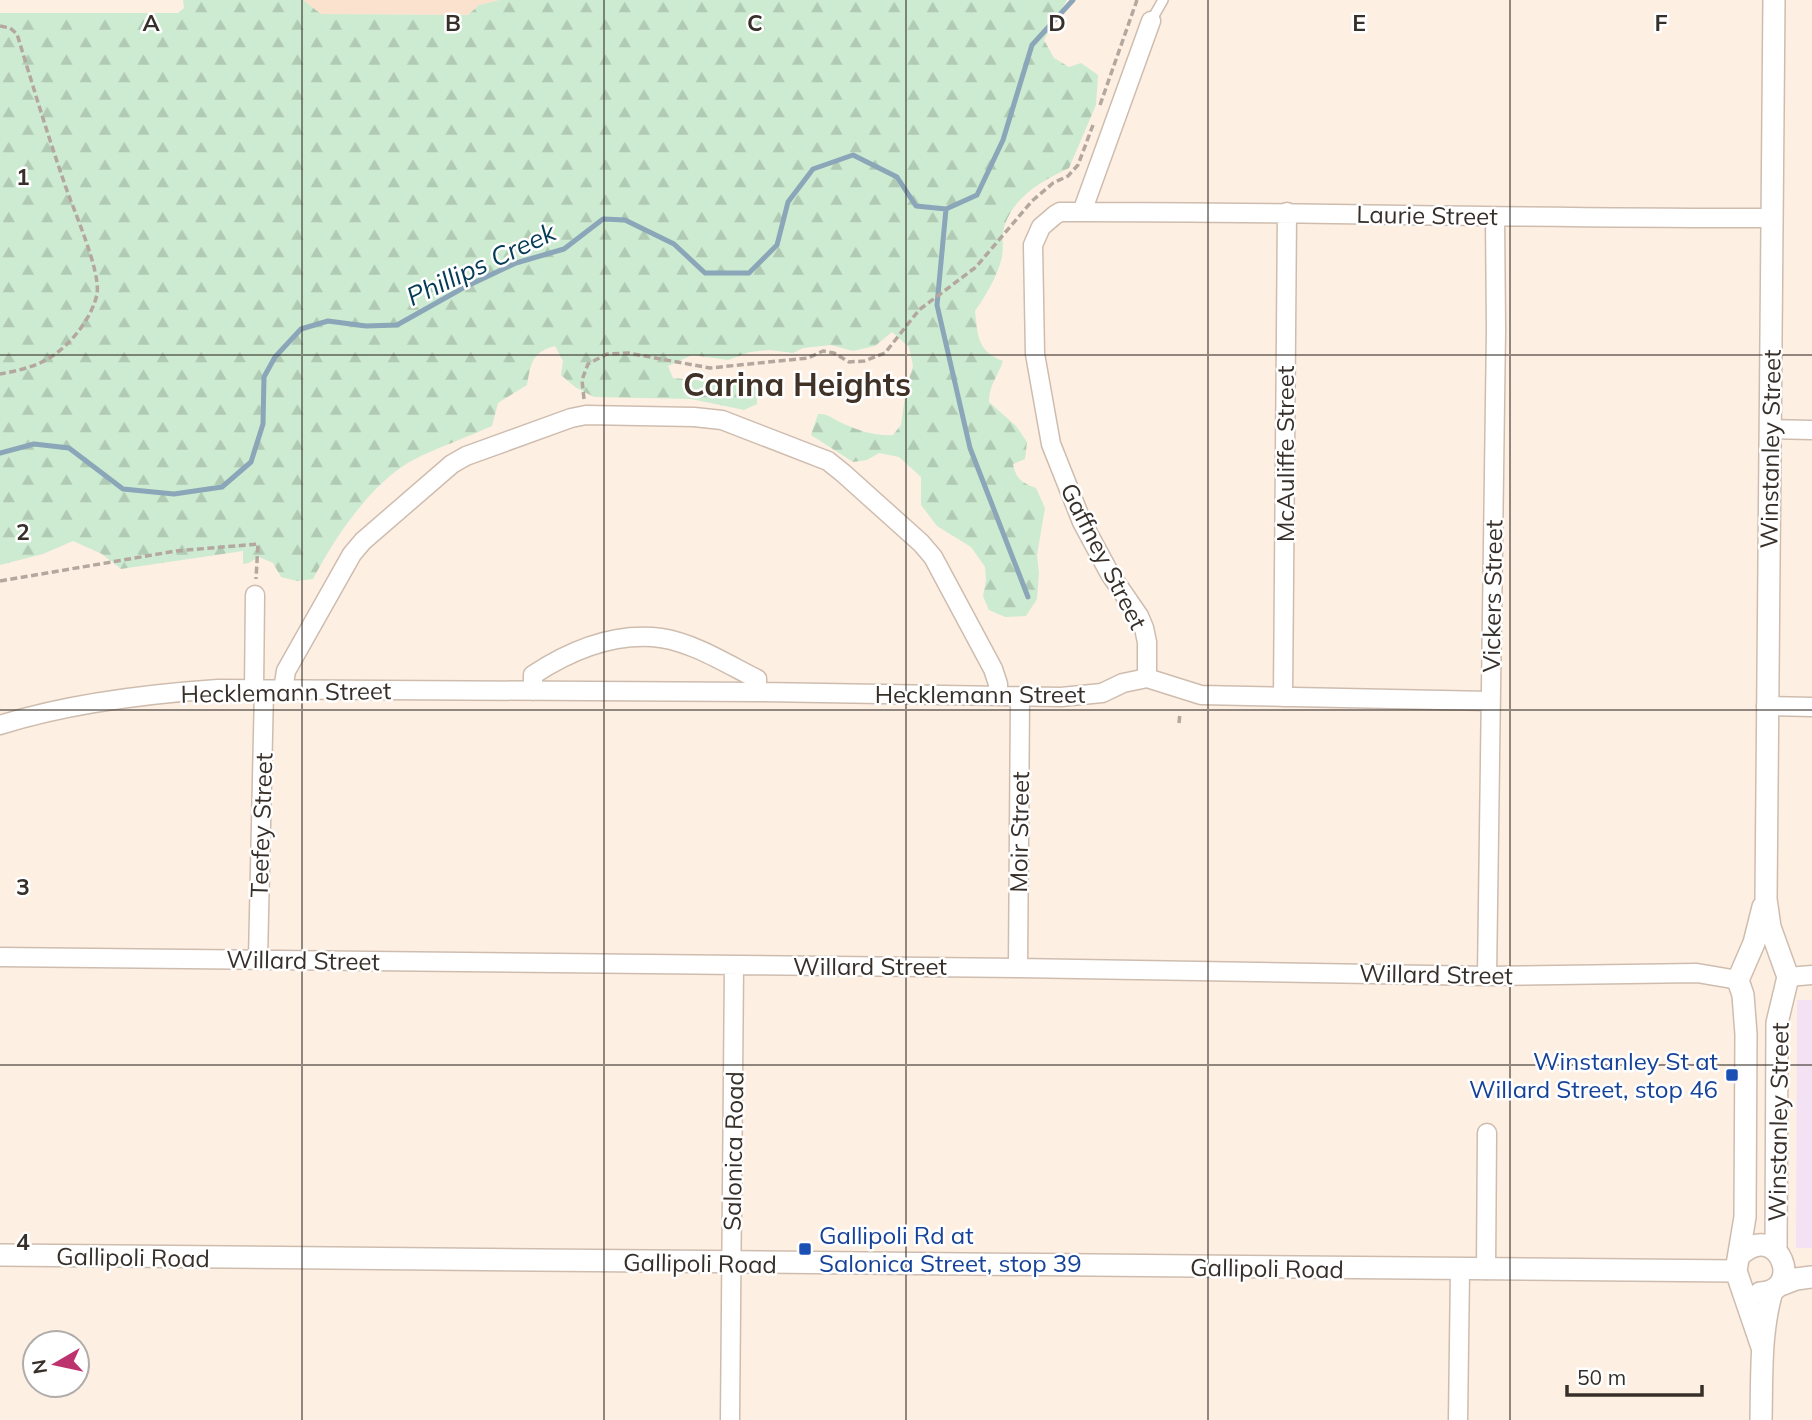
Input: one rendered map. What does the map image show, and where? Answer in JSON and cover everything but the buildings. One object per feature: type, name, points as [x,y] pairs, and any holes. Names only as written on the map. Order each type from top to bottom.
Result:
[{"type":"street","name":"Winstanley Street","points":[[1761,1420],[1765,1317],[1775,1288],[1785,1272],[1779,1254],[1777,1023],[1784,978],[1770,928],[1766,899],[1774,0]]},
{"type":"street","points":[[1082,212],[1152,21]]},
{"type":"street","name":"Gaffney Street","points":[[1082,212],[1060,212],[1055,215],[1041,227],[1033,245],[1035,354],[1051,444],[1082,522],[1110,573],[1139,616],[1147,642],[1147,678]]},
{"type":"street","name":"Laurie Street","points":[[1082,212],[1772,218]]},
{"type":"street","name":"McAuliffe Street","points":[[1283,697],[1287,212]]},
{"type":"street","name":"Vickers Street","points":[[1487,976],[1496,343],[1495,217]]},
{"type":"street","points":[[283,690],[286,671],[344,568],[363,541],[453,464],[466,456],[586,415],[708,417],[828,461],[902,525],[933,557],[993,669],[998,684],[998,696]]},
{"type":"street","points":[[1770,429],[1812,430]]},
{"type":"street","name":"Teefey Street","points":[[255,595],[259,690],[258,959]]},
{"type":"street","points":[[533,691],[533,675],[552,662],[593,644],[631,637],[663,638],[690,647],[757,678],[757,692]]},
{"type":"street","points":[[1147,678],[1201,695],[1490,701]]},
{"type":"street","name":"Hecklemann Street","points":[[0,725],[41,712],[218,689],[757,692],[1061,697],[1102,693],[1123,683],[1147,678]]},
{"type":"street","name":"Moir Street","points":[[1018,968],[1020,697]]},
{"type":"street","points":[[1766,706],[1812,707]]},
{"type":"street","name":"Winstanley Street","points":[[1762,1347],[1740,1270],[1745,1217],[1746,1034],[1742,980],[1766,899]]},
{"type":"street","points":[[1742,980],[1751,959],[1766,956],[1784,978],[1812,975]]},
{"type":"street","name":"Willard Street","points":[[0,957],[1487,976],[1697,973],[1742,980]]},
{"type":"street","name":"Salonica Road","points":[[730,1420],[734,965]]},
{"type":"street","name":"Winstanley Street","points":[[1742,980],[1756,1004],[1764,1005],[1772,1004],[1784,978]]},
{"type":"street","points":[[1486,1270],[1487,1133]]},
{"type":"street","name":"Winstanley Street","points":[[1740,1270],[1746,1249],[1762,1245],[1779,1254]]},
{"type":"street","points":[[1779,1254],[1798,1268],[1812,1271]]},
{"type":"street","name":"Gallipoli Road","points":[[0,1255],[1460,1270],[1740,1270]]},
{"type":"street","points":[[1458,1420],[1460,1270]]},
{"type":"street","points":[[1740,1270],[1756,1293],[1796,1279],[1812,1277]]},
{"type":"lane","points":[[1152,21],[1163,0]]},
{"type":"path","points":[[586,415],[582,380],[588,364],[607,354],[628,353],[710,368],[808,358],[823,351],[834,353],[849,362],[864,361],[885,353],[919,310],[976,267],[1032,201],[1053,183],[1068,176],[1078,165],[1137,0]]},
{"type":"path","points":[[0,26],[10,28],[17,34],[96,274],[97,293],[88,316],[74,337],[50,358],[20,370],[0,374]]},
{"type":"path","points":[[0,581],[176,551],[258,544],[255,595]]},
{"type":"path","points":[[1179,723],[1181,713]]},
{"type":"shaded area","points":[[202,0],[764,0],[763,16],[203,14]]},
{"type":"shaded area","points":[[1797,1000],[1812,1000],[1812,1248],[1796,1248]]},
{"type":"green space","points":[[183,0],[303,0],[321,14],[468,15],[479,5],[500,0],[1067,0],[1044,40],[1054,58],[1069,67],[1081,63],[1098,75],[1096,105],[1069,168],[1031,190],[1010,214],[1004,228],[1000,264],[991,286],[975,311],[980,342],[994,357],[1003,361],[992,386],[989,402],[1016,426],[1027,442],[1025,459],[1013,464],[1014,469],[1020,480],[1036,488],[1045,508],[1037,555],[1037,599],[1026,616],[1005,617],[989,610],[983,596],[985,567],[971,547],[937,526],[921,505],[921,477],[899,457],[879,453],[867,460],[853,462],[811,435],[818,414],[880,435],[893,435],[901,425],[906,389],[913,366],[909,347],[892,332],[875,346],[853,351],[831,345],[803,348],[793,353],[770,350],[750,352],[728,360],[692,355],[668,366],[673,378],[728,383],[743,380],[757,388],[757,404],[744,410],[691,399],[594,397],[575,387],[561,375],[563,361],[555,346],[547,348],[534,360],[527,385],[498,403],[492,426],[413,460],[383,482],[343,529],[313,579],[297,581],[281,577],[273,563],[259,557],[243,564],[243,551],[121,569],[102,554],[73,541],[43,554],[0,565],[0,13],[178,13],[184,8]]},
{"type":"waterway","name":"Phillips Creek","points":[[0,453],[34,444],[69,448],[123,489],[174,494],[222,487],[251,462],[263,424],[264,377],[275,357],[301,329],[328,321],[366,326],[397,325],[463,288],[516,263],[564,249],[603,219],[625,220],[674,244],[705,273],[749,273],[777,245],[788,202],[813,169],[853,155],[897,177],[916,206],[946,209],[977,195],[1003,140],[1032,45],[1073,0]]},
{"type":"waterway","points":[[946,209],[937,305],[970,448],[1028,597]]},
{"type":"place","name":"Winstanley St at Willard Street, stop 46","points":[[1732,1075]]},
{"type":"place","name":"Gallipoli Rd at Salonica Street, stop 39","points":[[805,1249]]},
{"type":"district","name":"Carina Heights","points":[[797,384]]}]
